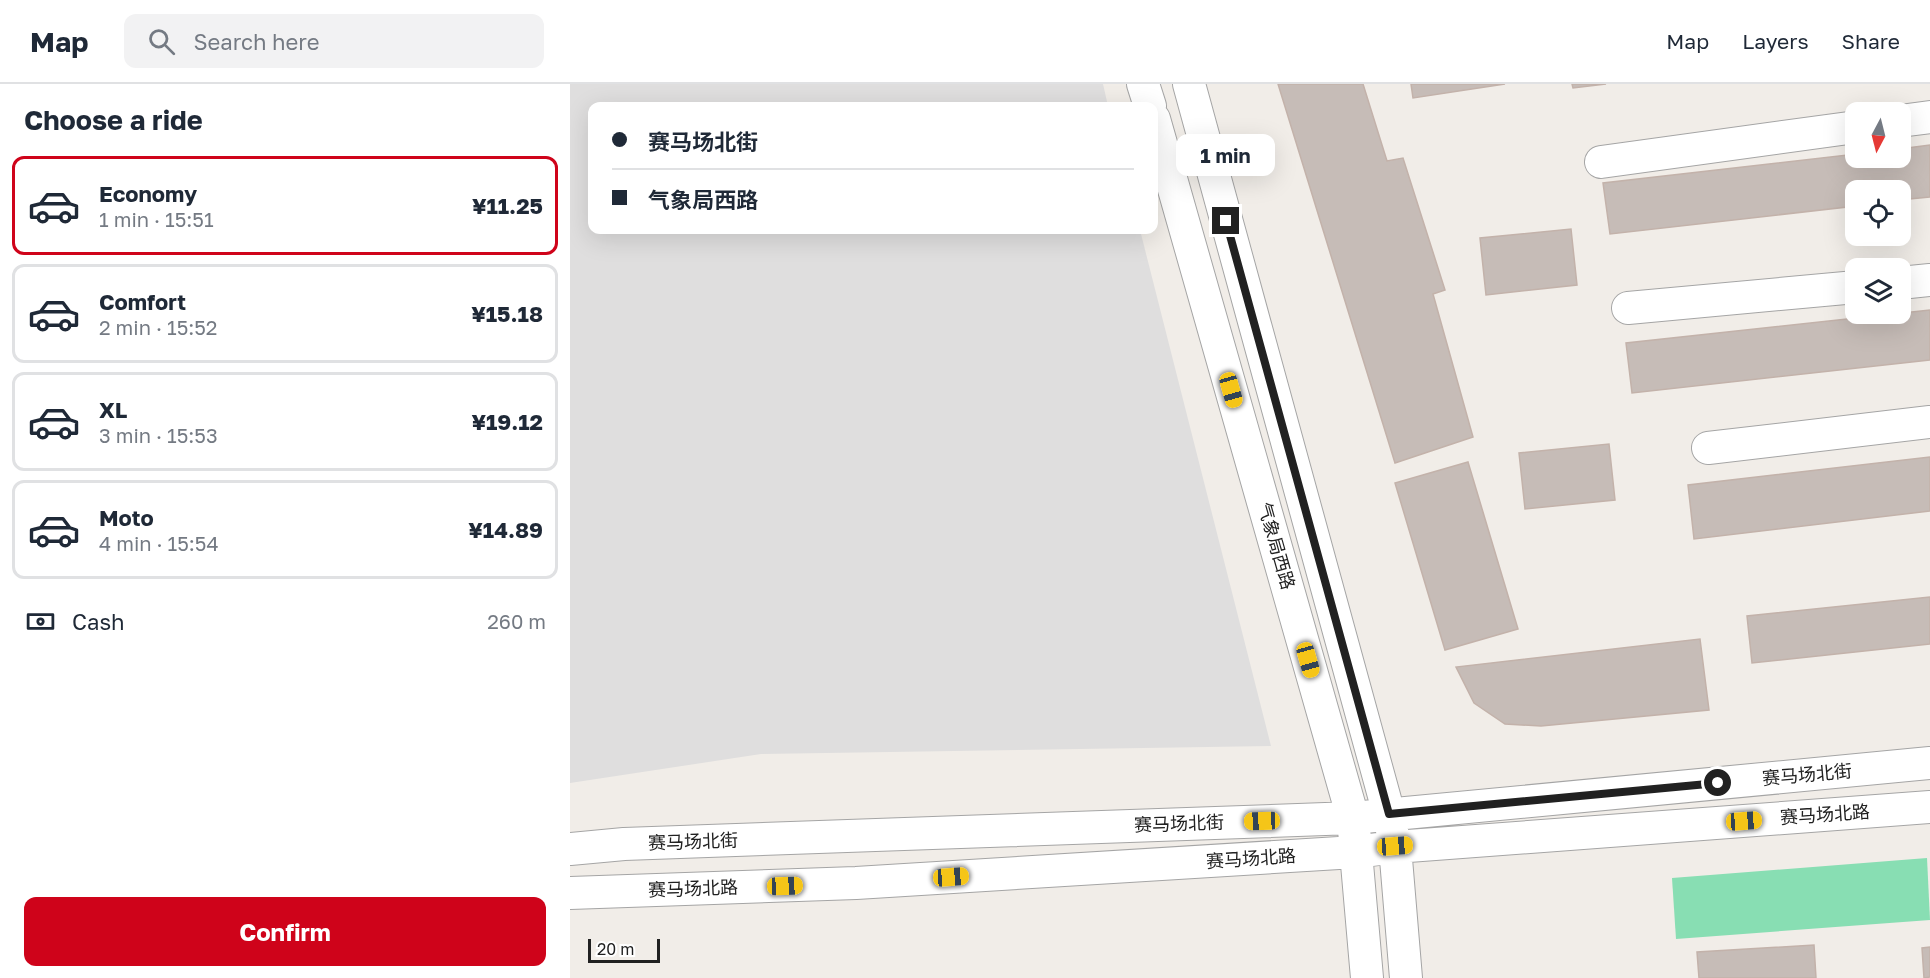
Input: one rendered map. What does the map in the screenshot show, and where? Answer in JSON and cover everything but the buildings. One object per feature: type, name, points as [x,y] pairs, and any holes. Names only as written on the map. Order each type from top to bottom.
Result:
[{"type":"street","points":[[1143,84],[1149,102]]},
{"type":"street","name":"气象局西路","points":[[1189,84],[1389,814],[1395,846],[1406,978]]},
{"type":"street","points":[[1911,120],[1930,117]]},
{"type":"street","points":[[1601,162],[1845,129]]},
{"type":"street","name":"气象局西路","points":[[1158,133],[1353,818],[1354,852],[1367,978]]},
{"type":"street","points":[[1911,282],[1930,280]]},
{"type":"street","points":[[1628,308],[1845,288]]},
{"type":"street","points":[[1708,448],[1930,422]]},
{"type":"street","name":"赛马场北街","points":[[570,849],[624,844],[1353,818],[1930,763]]},
{"type":"street","name":"赛马场北路","points":[[570,893],[856,883],[1354,852],[1395,846],[1930,807]]},
{"type":"shaded area","points":[[570,84],[1103,84],[1107,102],[588,102],[588,234],[1141,234],[1271,746],[761,754],[570,783]]},
{"type":"green space","points":[[1927,858],[1930,920],[1676,939],[1672,878]]},
{"type":"route","points":[[1226,221],[1389,814],[1718,783]]}]
